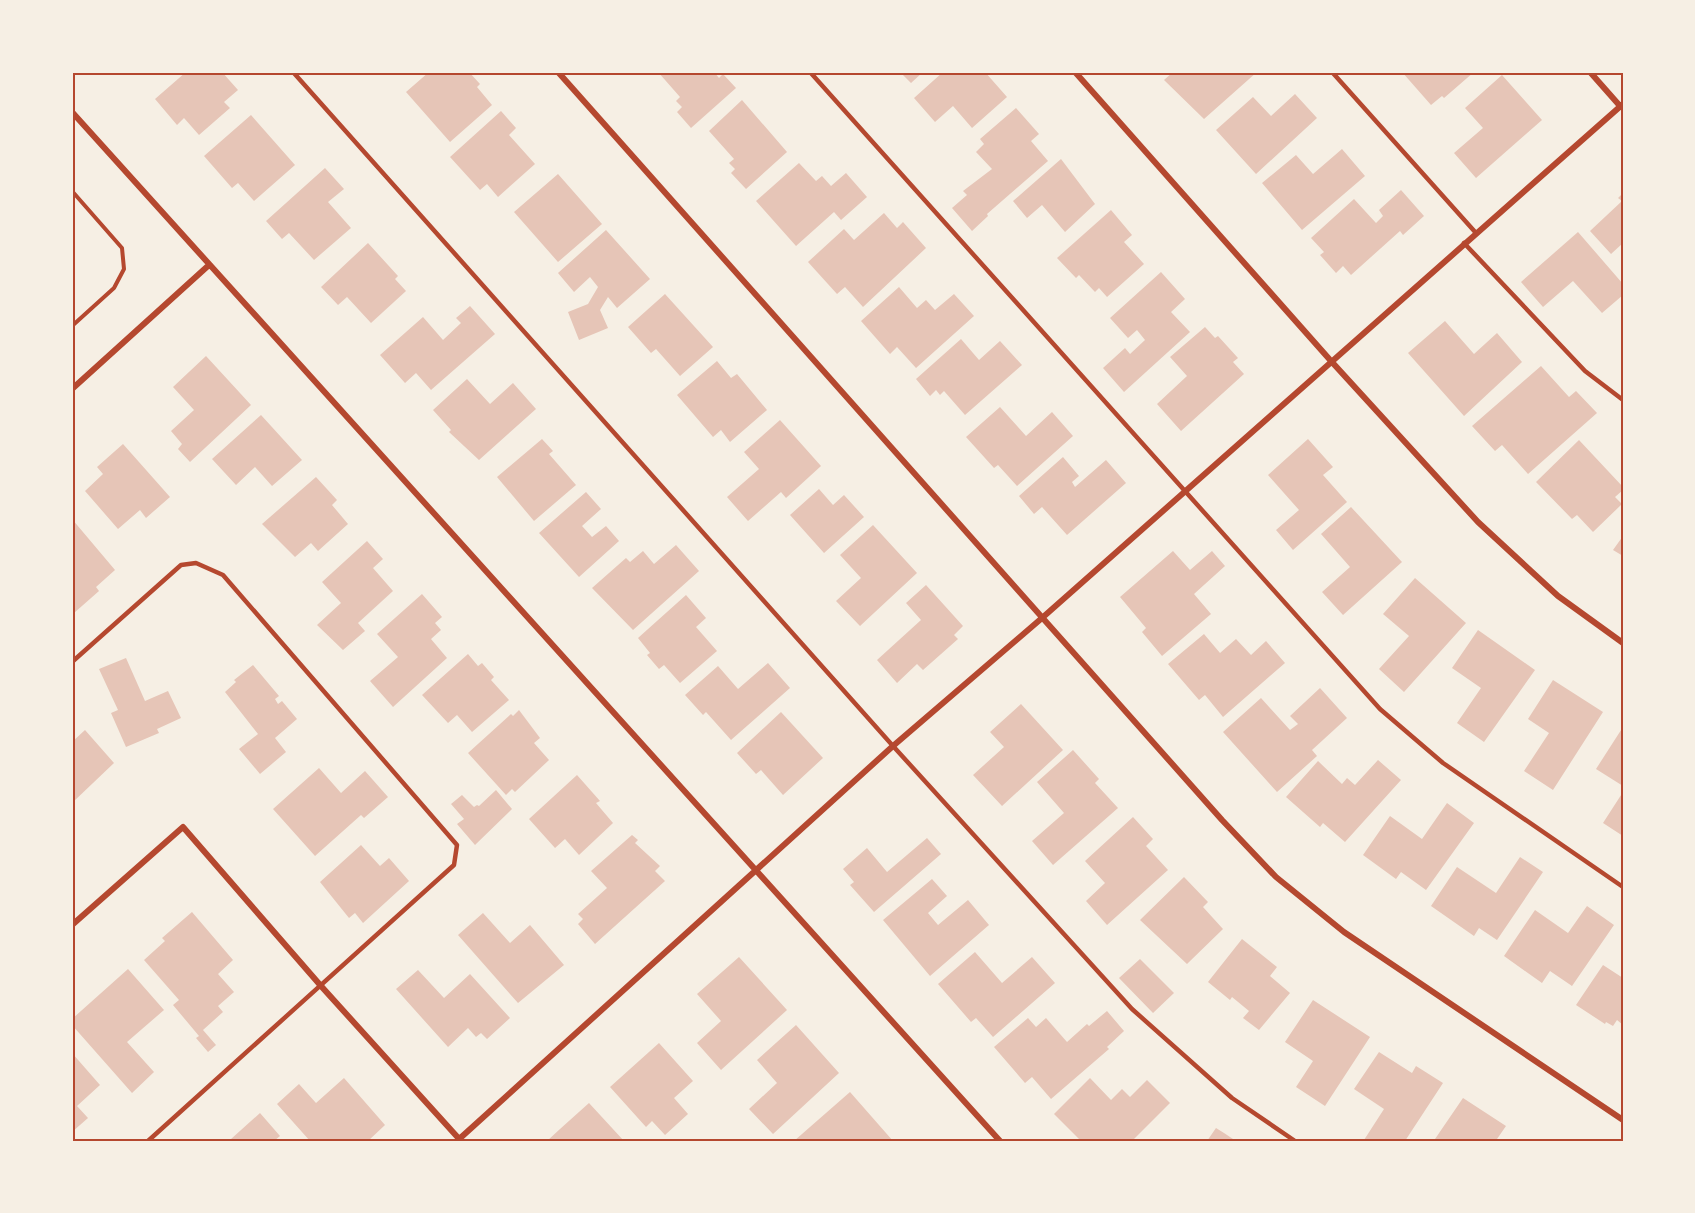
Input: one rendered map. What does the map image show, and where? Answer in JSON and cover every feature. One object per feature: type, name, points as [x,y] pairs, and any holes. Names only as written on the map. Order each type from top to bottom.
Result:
[{"type":"street","points":[[558,72],[1222,820],[1276,877],[1344,932],[1623,1120]]},
{"type":"street","points":[[1075,72],[1331,361],[1478,522],[1558,596],[1623,643]]},
{"type":"street","points":[[72,925],[183,827],[459,1140],[893,746],[1042,618],[1622,105],[1590,72]]},
{"type":"street","points":[[72,112],[1000,1141]]},
{"type":"street","points":[[72,389],[209,265]]},
{"type":"lane","points":[[292,72],[893,746],[1132,1009],[1232,1098],[1295,1141]]},
{"type":"lane","points":[[810,72],[1380,709],[1443,763],[1623,887]]},
{"type":"lane","points":[[1332,72],[1476,233]]},
{"type":"lane","points":[[1464,243],[1585,371],[1623,400]]},
{"type":"lane","points":[[72,662],[181,565],[196,563],[223,575],[457,845],[454,865],[148,1141]]},
{"type":"path","points":[[72,191],[122,248],[124,269],[114,288],[72,326]]},
{"type":"building","points":[[186,72],[222,72],[238,90],[224,102],[230,108],[199,135],[184,118],[177,125],[155,99]]},
{"type":"building","points":[[429,72],[469,72],[480,84],[477,87],[492,105],[450,142],[406,92]]},
{"type":"building","points":[[658,72],[714,72],[719,78],[723,74],[736,88],[691,128],[677,112],[682,107],[676,101],[680,97]]},
{"type":"building","points":[[900,72],[923,72],[911,83]]},
{"type":"building","points":[[943,72],[985,72],[1007,97],[972,128],[953,106],[935,122],[914,98]]},
{"type":"building","points":[[1173,72],[1257,72],[1204,119],[1164,80]]},
{"type":"building","points":[[1402,72],[1474,72],[1444,98],[1442,96],[1431,105]]},
{"type":"building","points":[[1502,75],[1542,120],[1476,178],[1454,153],[1483,128],[1465,108]]},
{"type":"building","points":[[1295,94],[1317,118],[1256,174],[1216,130],[1253,97],[1271,116]]},
{"type":"building","points":[[742,100],[787,152],[746,189],[731,173],[735,169],[729,163],[734,159],[709,131]]},
{"type":"building","points":[[1016,108],[1039,134],[1031,141],[1048,161],[987,214],[988,216],[972,231],[952,208],[967,195],[963,191],[992,169],[976,152],[984,144],[980,139]]},
{"type":"building","points":[[501,111],[516,128],[509,135],[535,164],[498,197],[487,184],[480,190],[450,157]]},
{"type":"building","points":[[251,115],[295,165],[254,201],[238,183],[232,188],[204,156]]},
{"type":"building","points":[[1342,149],[1365,176],[1302,230],[1262,183],[1296,155],[1313,174]]},
{"type":"building","points":[[1061,159],[1095,204],[1065,232],[1042,205],[1027,218],[1013,201]]},
{"type":"building","points":[[799,163],[816,181],[822,176],[831,186],[846,173],[867,197],[841,220],[834,212],[796,246],[756,201]]},
{"type":"building","points":[[325,168],[344,189],[328,202],[351,228],[314,260],[289,233],[282,239],[266,221]]},
{"type":"building","points":[[558,174],[602,224],[558,262],[514,212]]},
{"type":"building","points":[[1401,190],[1424,216],[1403,235],[1400,231],[1351,275],[1343,266],[1336,273],[1320,255],[1324,252],[1311,238],[1354,199],[1376,223],[1383,216],[1379,210]]},
{"type":"building","points":[[1623,193],[1623,243],[1611,254],[1590,231],[1622,201],[1618,198]]},
{"type":"building","points":[[1111,210],[1132,235],[1124,242],[1144,264],[1107,297],[1099,288],[1095,292],[1079,275],[1076,278],[1057,258]]},
{"type":"building","points":[[884,213],[897,228],[903,222],[926,248],[863,307],[845,287],[837,294],[808,262],[844,229],[854,240]]},
{"type":"building","points":[[606,230],[650,279],[617,308],[608,297],[600,310],[608,328],[579,340],[568,312],[588,304],[598,287],[590,277],[574,292],[558,273]]},
{"type":"building","points":[[1578,232],[1623,284],[1623,295],[1602,313],[1573,281],[1543,307],[1521,282]]},
{"type":"building","points":[[368,243],[398,276],[395,279],[406,291],[371,323],[347,297],[338,305],[321,287]]},
{"type":"building","points":[[1161,272],[1185,299],[1171,312],[1190,332],[1124,392],[1103,368],[1125,348],[1130,354],[1145,340],[1137,330],[1128,338],[1110,318]]},
{"type":"building","points":[[899,287],[917,308],[926,300],[935,310],[954,294],[974,316],[916,368],[897,347],[890,354],[861,321]]},
{"type":"building","points":[[665,294],[713,347],[680,376],[656,349],[651,353],[628,327]]},
{"type":"building","points":[[470,306],[495,334],[431,390],[416,373],[405,383],[380,355],[423,317],[443,340],[461,323],[456,318]]},
{"type":"building","points":[[1445,321],[1474,354],[1497,333],[1522,362],[1464,416],[1408,353]]},
{"type":"building","points":[[1205,327],[1215,338],[1218,336],[1238,358],[1233,362],[1244,374],[1181,431],[1157,404],[1187,376],[1170,357]]},
{"type":"building","points":[[961,339],[979,360],[1000,341],[1022,365],[965,415],[944,391],[940,395],[936,390],[930,396],[916,379]]},
{"type":"building","points":[[206,356],[251,405],[190,462],[178,449],[182,444],[171,431],[194,410],[173,387]]},
{"type":"building","points":[[717,361],[731,378],[737,374],[767,410],[730,442],[721,430],[713,437],[677,395]]},
{"type":"building","points":[[1541,366],[1569,397],[1576,391],[1597,413],[1528,474],[1502,445],[1495,451],[1472,426]]},
{"type":"building","points":[[467,379],[490,404],[513,383],[536,409],[479,460],[449,432],[451,430],[433,410]]},
{"type":"building","points":[[1000,407],[1026,436],[1052,412],[1073,436],[1017,486],[998,465],[994,468],[966,437]]},
{"type":"building","points":[[261,415],[302,460],[272,486],[255,467],[236,485],[212,459]]},
{"type":"building","points":[[780,420],[821,466],[786,498],[781,492],[748,521],[727,497],[759,469],[744,452]]},
{"type":"building","points":[[542,439],[553,451],[549,454],[576,485],[534,521],[497,477]]},
{"type":"building","points":[[1308,439],[1333,467],[1323,475],[1347,502],[1293,550],[1276,530],[1299,510],[1268,475]]},
{"type":"building","points":[[1579,440],[1623,487],[1623,490],[1615,497],[1622,504],[1593,532],[1577,515],[1572,519],[1536,482]]},
{"type":"building","points":[[123,444],[170,497],[146,518],[140,510],[118,529],[85,491],[103,474],[97,467]]},
{"type":"building","points":[[1063,457],[1079,476],[1072,482],[1075,487],[1106,460],[1126,483],[1067,535],[1042,507],[1034,514],[1019,496]]},
{"type":"building","points":[[316,477],[337,500],[332,505],[348,524],[318,551],[311,543],[295,557],[262,524]]},
{"type":"building","points":[[819,489],[833,505],[844,495],[864,517],[824,553],[790,515]]},
{"type":"building","points":[[586,492],[601,509],[582,526],[592,537],[606,526],[619,541],[579,577],[539,533]]},
{"type":"building","points":[[1351,507],[1402,562],[1343,615],[1322,592],[1350,567],[1321,534]]},
{"type":"building","points":[[72,519],[115,570],[96,587],[99,591],[74,613],[72,610]]},
{"type":"building","points":[[873,525],[917,573],[860,626],[836,601],[861,578],[840,555]]},
{"type":"building","points":[[1623,536],[1623,556],[1613,550]]},
{"type":"building","points":[[367,541],[383,559],[373,568],[393,591],[358,623],[365,631],[343,650],[317,625],[341,603],[322,582]]},
{"type":"building","points":[[676,545],[699,571],[633,630],[592,588],[626,558],[630,562],[643,551],[654,564]]},
{"type":"building","points":[[1173,551],[1190,570],[1212,551],[1225,566],[1194,594],[1211,614],[1162,656],[1142,632],[1146,628],[1120,597]]},
{"type":"building","points":[[1415,578],[1466,623],[1404,692],[1379,669],[1409,636],[1383,614]]},
{"type":"building","points":[[926,585],[963,626],[954,635],[958,639],[923,670],[917,664],[897,683],[877,660],[921,620],[906,603]]},
{"type":"building","points":[[422,594],[442,617],[435,623],[441,630],[431,639],[447,658],[393,707],[370,681],[398,657],[377,634]]},
{"type":"building","points":[[686,595],[706,618],[696,627],[717,651],[680,683],[664,665],[659,669],[647,655],[650,653],[638,638]]},
{"type":"building","points":[[1478,630],[1535,670],[1484,742],[1457,723],[1481,688],[1452,668]]},
{"type":"building","points":[[1204,634],[1220,653],[1236,639],[1251,655],[1266,641],[1285,663],[1223,717],[1205,695],[1199,700],[1168,664]]},
{"type":"building","points":[[468,654],[478,666],[482,663],[494,677],[491,680],[509,700],[472,732],[457,715],[448,723],[422,695]]},
{"type":"building","points":[[126,658],[145,701],[168,691],[181,718],[157,729],[159,733],[126,747],[111,713],[118,710],[99,669]]},
{"type":"building","points":[[768,663],[790,688],[731,740],[706,712],[703,715],[685,695],[718,666],[738,689]]},
{"type":"building","points":[[253,665],[279,696],[275,699],[278,704],[282,701],[297,719],[275,738],[286,752],[260,774],[239,749],[258,734],[225,692],[236,682],[234,680]]},
{"type":"building","points":[[1553,680],[1603,712],[1553,790],[1524,771],[1549,733],[1528,719]]},
{"type":"building","points":[[1320,688],[1347,718],[1312,750],[1317,756],[1277,792],[1223,732],[1261,698],[1290,730],[1298,724],[1290,716]]},
{"type":"building","points":[[1021,704],[1063,750],[1002,806],[973,775],[1004,747],[990,732]]},
{"type":"building","points":[[519,710],[540,738],[534,743],[549,760],[515,792],[512,789],[506,795],[468,753],[511,714],[513,716]]},
{"type":"building","points":[[781,712],[823,758],[783,795],[761,770],[756,774],[737,753]]},
{"type":"building","points":[[1623,727],[1623,786],[1596,769]]},
{"type":"building","points":[[85,730],[114,763],[72,803],[72,742]]},
{"type":"building","points":[[1073,750],[1099,779],[1095,783],[1118,808],[1053,865],[1032,841],[1064,813],[1037,782]]},
{"type":"building","points":[[1378,760],[1401,780],[1345,842],[1323,823],[1320,827],[1286,797],[1318,761],[1342,784],[1347,778],[1355,785]]},
{"type":"building","points":[[319,768],[341,793],[365,771],[388,797],[364,818],[361,815],[315,856],[273,809]]},
{"type":"building","points":[[577,775],[600,801],[596,803],[613,823],[579,855],[565,839],[555,848],[529,819]]},
{"type":"building","points":[[496,790],[512,809],[475,845],[457,824],[464,819],[451,804],[462,795],[474,807],[479,806]]},
{"type":"building","points":[[1623,792],[1623,836],[1603,823]]},
{"type":"building","points":[[1447,803],[1474,823],[1426,890],[1401,872],[1396,879],[1363,855],[1390,816],[1422,839]]},
{"type":"building","points":[[1133,817],[1153,839],[1146,846],[1168,870],[1107,925],[1086,901],[1105,883],[1085,861]]},
{"type":"building","points":[[632,835],[638,840],[635,843],[660,866],[655,871],[665,881],[595,944],[578,924],[583,919],[578,914],[607,888],[591,871]]},
{"type":"building","points":[[927,838],[941,854],[874,912],[850,885],[854,882],[843,869],[867,848],[887,872]]},
{"type":"building","points":[[361,845],[380,866],[389,858],[409,881],[363,923],[355,913],[349,918],[320,882]]},
{"type":"building","points":[[1520,857],[1543,872],[1497,940],[1479,928],[1474,936],[1431,906],[1457,867],[1496,893]]},
{"type":"building","points":[[1184,877],[1208,902],[1203,907],[1223,929],[1187,964],[1140,920]]},
{"type":"building","points":[[932,879],[947,896],[928,913],[938,925],[968,900],[989,925],[930,976],[883,920]]},
{"type":"building","points":[[1587,906],[1614,925],[1572,986],[1550,971],[1542,983],[1504,956],[1535,910],[1568,933]]},
{"type":"building","points":[[192,912],[233,960],[218,974],[234,992],[218,1006],[223,1012],[203,1030],[216,1045],[208,1052],[196,1038],[199,1036],[173,1005],[179,1000],[144,960],[165,941],[162,938]]},
{"type":"building","points":[[483,913],[510,943],[530,925],[564,965],[518,1003],[458,935]]},
{"type":"building","points":[[1242,939],[1277,967],[1270,976],[1290,993],[1259,1030],[1243,1018],[1249,1011],[1232,997],[1230,1000],[1208,982]]},
{"type":"building","points":[[975,952],[1002,983],[1032,957],[1055,983],[993,1037],[976,1018],[971,1022],[938,984]]},
{"type":"building","points":[[739,957],[787,1010],[721,1070],[697,1043],[721,1021],[697,994]]},
{"type":"building","points":[[1140,959],[1174,993],[1153,1013],[1119,978]]},
{"type":"building","points":[[1603,965],[1623,978],[1623,1025],[1617,1020],[1613,1026],[1606,1022],[1605,1024],[1576,1005]]},
{"type":"building","points":[[128,969],[164,1010],[127,1042],[154,1072],[132,1093],[72,1025],[72,1019]]},
{"type":"building","points":[[418,970],[444,998],[470,974],[510,1018],[487,1039],[481,1033],[476,1037],[468,1028],[448,1047],[396,989]]},
{"type":"building","points":[[1313,1000],[1370,1037],[1325,1106],[1296,1087],[1313,1061],[1285,1042]]},
{"type":"building","points":[[1107,1011],[1124,1031],[1107,1047],[1109,1049],[1051,1099],[1032,1077],[1025,1083],[994,1047],[1028,1018],[1036,1027],[1046,1018],[1067,1042],[1087,1024],[1089,1026]]},
{"type":"building","points":[[796,1025],[839,1073],[773,1134],[749,1109],[777,1083],[757,1060]]},
{"type":"building","points":[[659,1043],[693,1081],[674,1098],[688,1114],[665,1135],[652,1121],[646,1127],[610,1087]]},
{"type":"building","points":[[1379,1052],[1412,1073],[1416,1066],[1443,1083],[1405,1141],[1364,1140],[1384,1109],[1354,1089]]},
{"type":"building","points":[[72,1053],[100,1085],[77,1106],[88,1118],[72,1132]]},
{"type":"building","points":[[344,1078],[385,1125],[368,1141],[310,1141],[277,1104],[299,1084],[316,1103]]},
{"type":"building","points":[[1090,1078],[1111,1100],[1122,1089],[1130,1097],[1147,1080],[1170,1103],[1132,1141],[1081,1141],[1054,1114]]},
{"type":"building","points":[[850,1092],[893,1141],[794,1141]]},
{"type":"building","points":[[1463,1098],[1506,1126],[1497,1139],[1501,1141],[1438,1141],[1435,1139]]},
{"type":"building","points":[[589,1103],[624,1141],[547,1141],[560,1129]]},
{"type":"building","points":[[260,1113],[280,1136],[274,1141],[232,1141],[231,1139]]},
{"type":"building","points":[[1216,1128],[1224,1133],[1236,1141],[1207,1141]]}]
